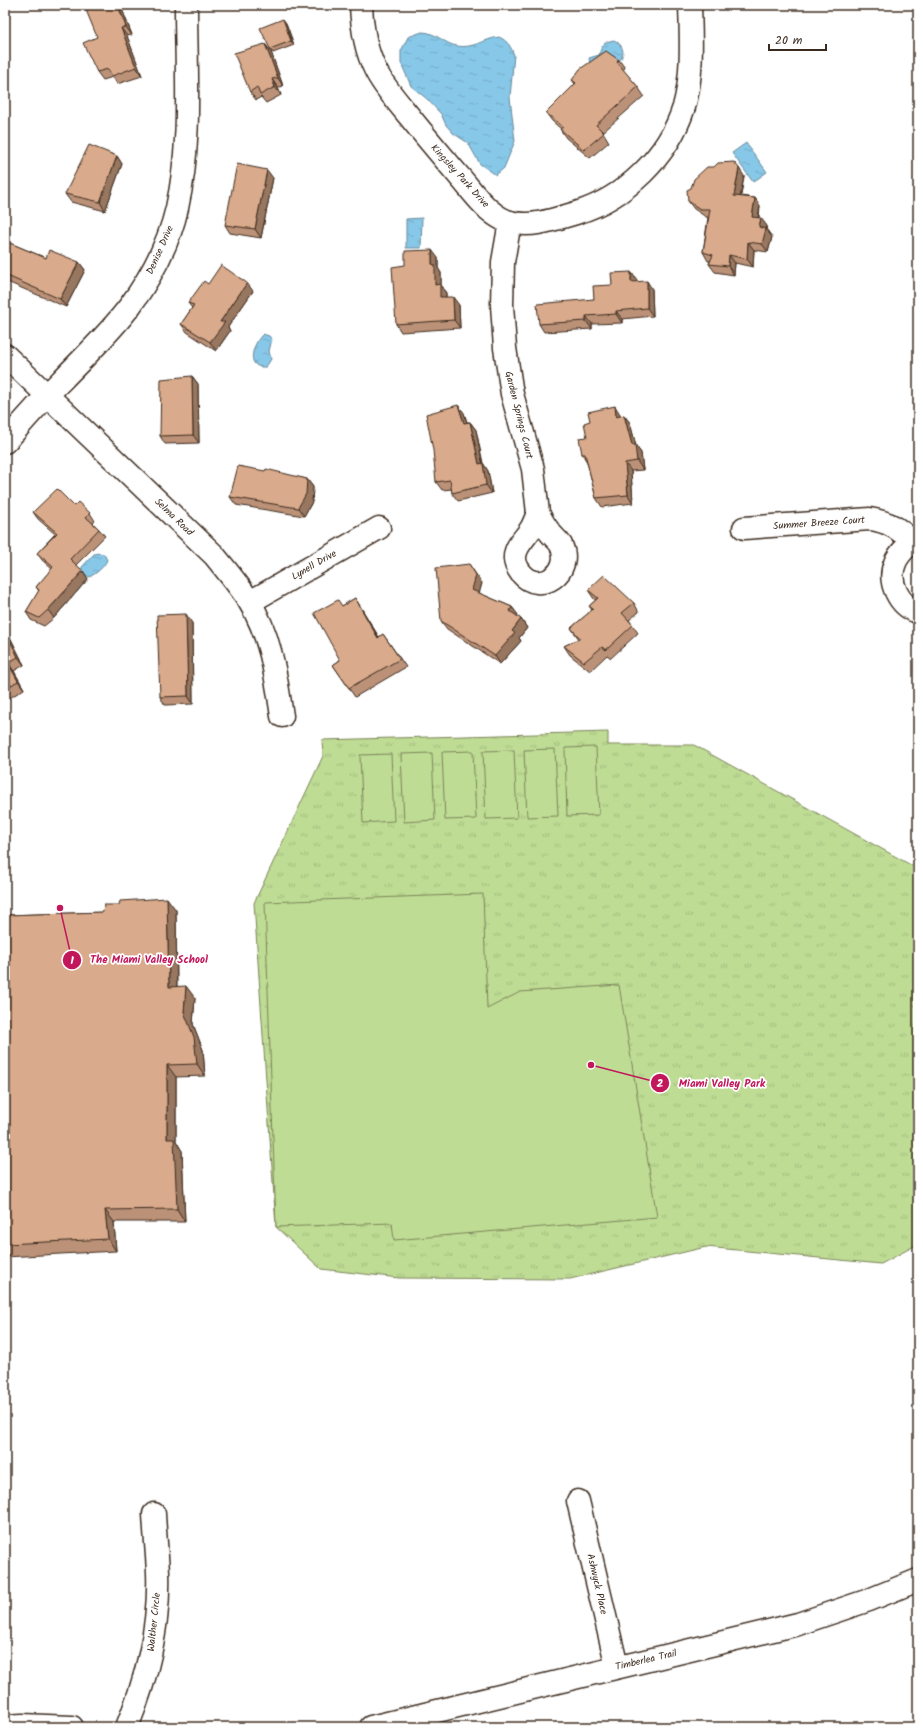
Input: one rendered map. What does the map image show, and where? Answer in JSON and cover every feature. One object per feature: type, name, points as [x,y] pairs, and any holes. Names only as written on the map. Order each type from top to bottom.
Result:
[{"type":"street","name":"Denise Drive","points":[[5,442],[47,396],[99,343],[130,306],[150,274],[167,240],[177,208],[185,158],[186,5]]},
{"type":"street","name":"Kingsley Park Drive","points":[[361,5],[361,24],[365,45],[375,70],[383,82],[427,139],[483,205],[510,222],[527,224],[560,218],[588,210],[613,197],[637,179],[657,158],[672,134],[684,107],[690,74],[690,5]]},
{"type":"street","name":"Garden Springs Court","points":[[510,222],[503,262],[502,305],[505,348],[512,394],[533,469],[538,513]]},
{"type":"street","name":"Selma Road","points":[[5,355],[214,555],[250,602],[261,624],[271,652],[282,716]]},
{"type":"street","name":"Summer Breeze Court","points":[[744,528],[870,519],[884,521],[895,526],[915,540],[901,553],[894,564],[893,578],[895,590],[902,601],[918,612]]},
{"type":"street","name":"Lynell Drive","points":[[250,602],[379,528]]},
{"type":"street","name":"Ashwyck Place","points":[[578,1500],[617,1667]]},
{"type":"street","name":"Walther Circle","points":[[127,1727],[140,1695],[149,1662],[156,1613],[158,1573],[154,1514]]},
{"type":"street","name":"Timberlea Trail","points":[[370,1727],[798,1624],[869,1600],[918,1580]]},
{"type":"street","points":[[5,1726],[22,1725],[72,1727]]},
{"type":"green space","points":[[608,732],[608,745],[694,745],[918,869],[918,1244],[881,1264],[706,1247],[570,1279],[399,1278],[321,1269],[276,1227],[254,903],[323,756],[322,740]]},
{"type":"green space","points":[[596,747],[599,815],[567,816],[565,748]]},
{"type":"green space","points":[[555,749],[558,816],[527,817],[524,750]]},
{"type":"green space","points":[[514,750],[517,818],[486,819],[483,751]]},
{"type":"green space","points":[[473,751],[476,819],[445,820],[442,752]]},
{"type":"green space","points":[[432,753],[435,820],[404,822],[401,754]]},
{"type":"green space","points":[[391,754],[394,821],[363,823],[360,755]]},
{"type":"green space","points":[[483,894],[487,1009],[520,992],[619,985],[657,1217],[394,1240],[392,1223],[276,1227],[265,902]]},
{"type":"water","points":[[422,32],[432,34],[452,45],[463,47],[499,37],[507,42],[512,49],[514,55],[510,97],[515,141],[504,168],[496,175],[480,164],[468,143],[453,133],[446,125],[441,114],[427,99],[411,86],[401,63],[401,51],[408,37]]},
{"type":"water","points":[[614,40],[621,46],[623,51],[620,60],[590,65],[589,58],[599,55],[604,44]]},
{"type":"water","points":[[746,143],[767,172],[753,182],[732,153]]},
{"type":"water","points":[[422,218],[421,248],[406,248],[406,219]]},
{"type":"water","points":[[263,334],[272,339],[269,351],[271,359],[266,367],[259,367],[255,364],[252,355],[256,343]]},
{"type":"water","points":[[94,554],[104,554],[107,560],[100,570],[89,577],[82,572],[82,567]]},
{"type":"building","points":[[102,5],[118,5],[126,27],[121,28],[136,67],[112,76],[108,69],[97,72],[83,43],[97,37],[86,10]]},
{"type":"building","points":[[283,19],[291,41],[270,49],[260,28]]},
{"type":"building","points":[[265,44],[278,78],[272,79],[275,87],[260,95],[257,87],[250,92],[234,53]]},
{"type":"building","points":[[606,51],[619,60],[617,62],[638,87],[596,125],[604,133],[584,150],[560,129],[563,127],[546,113],[576,83],[572,80],[580,69]]},
{"type":"building","points":[[89,145],[117,156],[100,202],[65,194]]},
{"type":"building","points":[[734,162],[739,168],[734,196],[755,198],[752,217],[761,218],[759,227],[766,229],[762,244],[748,242],[747,259],[729,255],[728,266],[709,264],[713,255],[703,252],[710,209],[700,209],[688,201],[687,190],[691,188],[694,179],[707,167],[714,167],[718,163]]},
{"type":"building","points":[[237,164],[267,170],[255,229],[225,225]]},
{"type":"building","points":[[5,241],[46,258],[49,250],[79,262],[60,299],[5,275]]},
{"type":"building","points":[[432,250],[432,264],[435,265],[435,285],[440,284],[440,297],[453,297],[454,320],[396,324],[392,267],[405,265],[405,251]]},
{"type":"building","points":[[221,265],[247,283],[220,322],[225,322],[210,342],[181,324],[194,305],[188,303],[204,281],[208,284]]},
{"type":"building","points":[[631,272],[631,282],[647,281],[647,308],[616,311],[616,314],[586,316],[586,321],[539,324],[537,304],[594,299],[593,286],[612,285],[611,273]]},
{"type":"building","points":[[192,376],[193,435],[160,436],[161,379]]},
{"type":"building","points":[[458,405],[464,423],[470,422],[479,464],[483,463],[486,485],[452,493],[450,480],[436,482],[433,450],[426,414]]},
{"type":"building","points":[[615,406],[616,417],[624,415],[632,445],[635,445],[637,461],[625,463],[628,495],[596,498],[585,454],[582,454],[579,438],[587,437],[584,423],[590,421],[588,412]]},
{"type":"building","points":[[238,466],[265,471],[266,469],[307,479],[306,494],[298,508],[230,497]]},
{"type":"building","points":[[57,489],[74,506],[78,502],[90,513],[86,517],[99,529],[70,559],[83,571],[39,618],[26,612],[39,590],[36,587],[53,567],[37,553],[57,533],[33,512]]},
{"type":"building","points":[[469,564],[476,575],[472,590],[512,607],[510,611],[521,619],[512,631],[515,633],[495,656],[441,621],[436,568]]},
{"type":"building","points":[[604,575],[634,603],[622,613],[633,625],[606,650],[602,647],[584,662],[564,646],[580,638],[571,628],[593,609],[589,606],[598,598],[588,590]]},
{"type":"building","points":[[355,598],[378,638],[383,634],[400,659],[349,688],[333,665],[340,660],[314,613],[338,600],[342,606]]},
{"type":"building","points":[[186,614],[188,696],[160,697],[157,615]]},
{"type":"building","points":[[5,630],[18,657],[8,663],[18,681],[5,689]]},
{"type":"building","points":[[167,898],[169,987],[186,986],[184,1012],[194,1037],[197,1064],[167,1065],[167,1139],[174,1139],[177,1209],[105,1210],[108,1239],[5,1244],[5,915],[103,912],[104,905],[119,905],[120,901]]},
{"type":"place","name":"The Miami Valley School","points":[[60,908]]},
{"type":"place","name":"Miami Valley Park","points":[[591,1065]]}]
